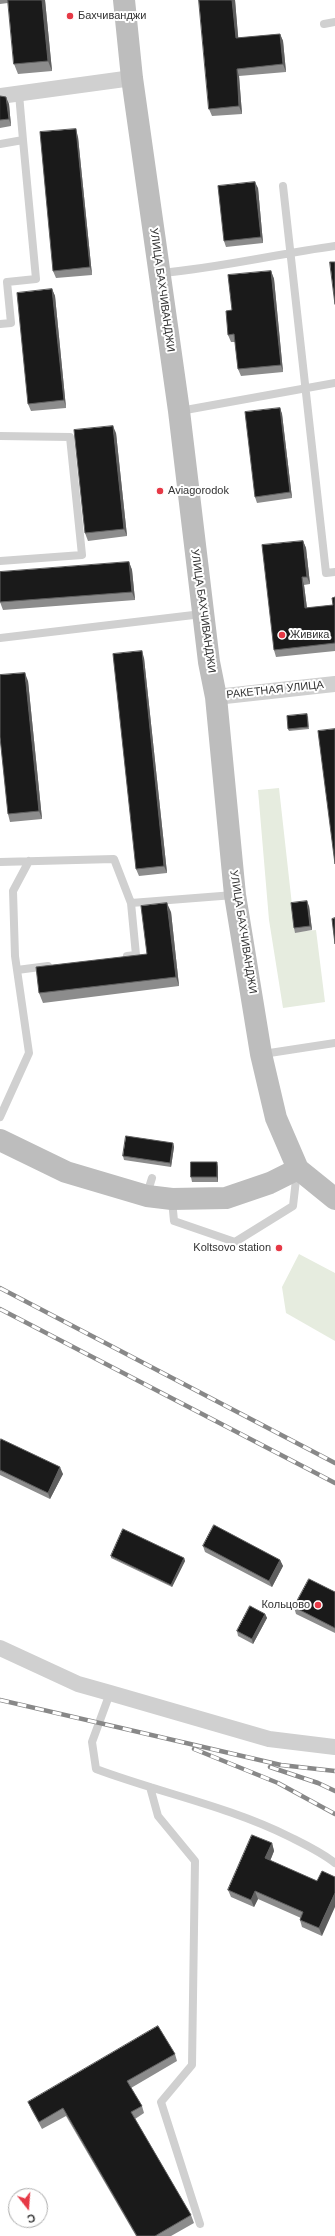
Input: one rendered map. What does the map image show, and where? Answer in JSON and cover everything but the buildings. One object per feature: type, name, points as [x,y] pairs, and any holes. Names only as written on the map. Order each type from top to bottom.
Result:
[{"type":"main road","name":"УЛИЦА БАХЧИВАНДЖИ","points":[[124,0],[132,78],[161,272],[203,614],[216,697],[235,895],[261,1054],[276,1118],[298,1169],[335,1198]]},
{"type":"main road","points":[[0,1140],[66,1172],[149,1187],[172,1199],[226,1198],[270,1183],[298,1169]]},
{"type":"street","points":[[0,96],[132,78]]},
{"type":"street","name":"РАКЕТНАЯ УЛИЦА","points":[[216,697],[335,684]]},
{"type":"street","points":[[0,1648],[78,1684],[268,1739],[335,1747]]},
{"type":"lane","points":[[324,24],[335,22]]},
{"type":"lane","points":[[0,324],[11,323],[7,282],[36,279],[19,94]]},
{"type":"lane","points":[[0,144],[23,140]]},
{"type":"lane","points":[[283,186],[289,252],[326,573],[335,572]]},
{"type":"lane","points":[[161,272],[199,270],[289,252],[335,246]]},
{"type":"lane","points":[[179,412],[305,387],[335,383]]},
{"type":"lane","points":[[0,436],[70,437],[82,555],[0,561]]},
{"type":"lane","points":[[0,638],[203,614]]},
{"type":"lane","points":[[0,862],[114,859],[131,903],[136,955],[121,957]]},
{"type":"lane","points":[[0,1117],[28,1052],[17,970],[13,891],[29,861]]},
{"type":"lane","points":[[131,903],[235,895]]},
{"type":"lane","points":[[17,970],[54,965]]},
{"type":"lane","points":[[261,1054],[335,1043]]},
{"type":"lane","points":[[172,1199],[174,1221],[235,1242],[292,1206],[298,1169]]},
{"type":"lane","points":[[110,1693],[92,1742],[96,1769],[150,1787],[210,1804],[277,1830],[323,1854],[335,1863]]},
{"type":"lane","points":[[150,1787],[158,1816],[195,1861],[192,2065],[162,2102],[200,2224]]},
{"type":"shaded area","points":[[279,788],[295,932],[316,930],[325,1002],[283,1008],[269,920],[258,790]]},
{"type":"shaded area","points":[[299,1254],[335,1273],[335,1341],[286,1313],[282,1287]]},
{"type":"railway","points":[[0,1288],[335,1463]]},
{"type":"railway","points":[[0,1309],[335,1483]]},
{"type":"railway","points":[[0,1700],[281,1765],[335,1771]]},
{"type":"railway","points":[[194,1749],[278,1783],[335,1814]]},
{"type":"railway","points":[[270,1767],[318,1783],[335,1791]]},
{"type":"place","name":"Бахчиванджи","points":[[70,16]]},
{"type":"place","name":"Aviagorodok","points":[[160,491]]},
{"type":"place","name":"Живика","points":[[282,635]]},
{"type":"place","name":"Koltsovo station","points":[[279,1248]]},
{"type":"place","name":"Кольцово","points":[[318,1605]]}]
